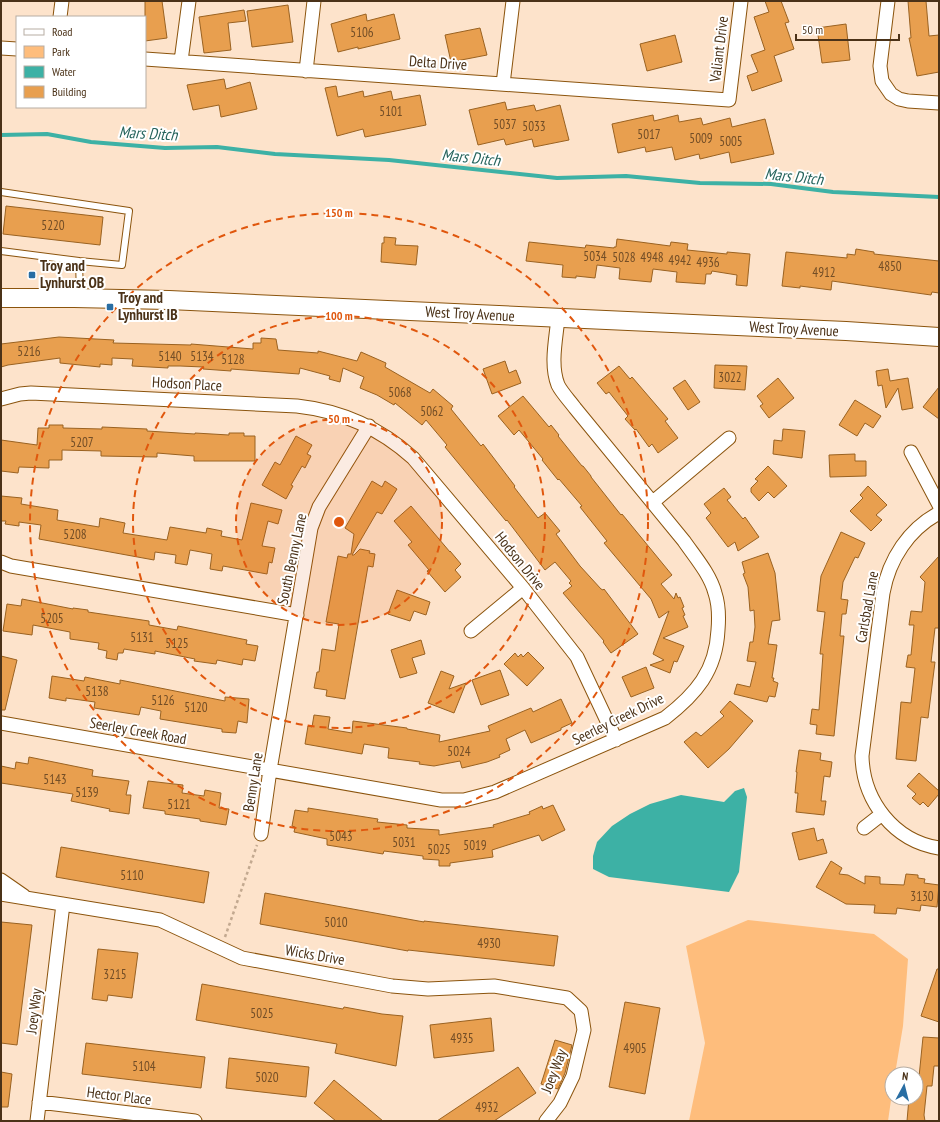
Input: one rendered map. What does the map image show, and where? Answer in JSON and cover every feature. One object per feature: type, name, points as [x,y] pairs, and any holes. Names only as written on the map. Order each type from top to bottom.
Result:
[{"type":"street","points":[[60,16],[62,1]]},
{"type":"street","points":[[181,62],[189,1]]},
{"type":"street","points":[[306,71],[314,1]]},
{"type":"street","points":[[503,84],[513,1]]},
{"type":"street","name":"Valiant Drive","points":[[728,100],[741,1]]},
{"type":"street","points":[[888,1],[880,69],[882,81],[891,94],[903,100],[939,103]]},
{"type":"street","points":[[1,48],[16,49]]},
{"type":"street","name":"Delta Drive","points":[[146,59],[728,100]]},
{"type":"street","name":"West Troy Avenue","points":[[1,298],[80,298],[197,301],[830,330],[939,337]]},
{"type":"street","name":"Seerley Creek Drive","points":[[270,770],[434,799],[464,800],[495,792],[665,718],[680,706],[703,681],[714,657],[718,643],[719,614],[716,594],[698,561],[653,502],[575,408],[559,385],[555,373],[558,318]]},
{"type":"street","name":"Hodson Place","points":[[1,399],[31,393],[297,406],[334,412],[369,426]]},
{"type":"street","name":"Hodson Drive","points":[[369,426],[395,442],[418,463],[523,588],[581,663],[616,740]]},
{"type":"street","name":"South Benny Lane","points":[[296,615],[310,532],[316,514],[369,426]]},
{"type":"street","points":[[653,502],[729,438]]},
{"type":"street","points":[[910,452],[939,505]]},
{"type":"street","name":"Carlsbad Lane","points":[[939,513],[926,521],[903,544],[888,574],[883,593],[863,749],[863,768],[870,793],[882,814],[902,834],[926,845],[939,848]]},
{"type":"street","points":[[1,562],[11,566],[296,615]]},
{"type":"street","points":[[471,631],[523,588]]},
{"type":"street","name":"Benny Lane","points":[[261,834],[270,770],[296,615]]},
{"type":"street","name":"Seerley Creek Road","points":[[1,723],[270,770]]},
{"type":"street","points":[[864,828],[882,814]]},
{"type":"street","name":"Wicks Drive","points":[[1,880],[27,898]]},
{"type":"street","name":"Wicks Drive","points":[[1,894],[160,920],[242,958],[392,986],[428,989],[494,986],[567,998],[581,1011],[584,1030]]},
{"type":"street","name":"Joey Way","points":[[37,1121],[63,904]]},
{"type":"street","name":"Joey Way","points":[[546,1121],[560,1103],[573,1076],[584,1030]]},
{"type":"street","name":"Hector Place","points":[[39,1102],[196,1121]]},
{"type":"lane","points":[[1,192],[129,211],[122,265],[1,251]]},
{"type":"lane","points":[[80,261],[80,298]]},
{"type":"path","name":"Benny Lane","points":[[221,948],[261,834]]},
{"type":"green space","points":[[748,920],[874,934],[908,959],[903,1026],[896,1066],[884,1066],[884,1106],[890,1106],[888,1121],[689,1121],[705,1043],[686,946]]},
{"type":"water","points":[[744,788],[747,797],[739,872],[729,892],[609,877],[593,869],[593,856],[597,842],[612,826],[630,814],[650,804],[681,795],[724,802],[735,791]]},
{"type":"building","points":[[145,1],[162,1],[167,38],[146,41]]},
{"type":"building","points":[[765,1],[781,1],[789,22],[785,23],[794,49],[774,56],[782,81],[752,91],[747,76],[758,72],[751,55],[765,50],[754,17],[769,12]]},
{"type":"building","points":[[908,1],[926,1],[929,36],[939,35],[939,72],[917,76],[909,38],[911,38]]},
{"type":"building","points":[[288,5],[293,42],[252,47],[247,11]]},
{"type":"building","points":[[244,10],[246,21],[228,23],[231,50],[204,53],[199,17]]},
{"type":"building","points":[[366,14],[367,21],[394,14],[400,39],[338,52],[331,24]]},
{"type":"building","points":[[846,24],[850,60],[822,63],[817,28]]},
{"type":"building","points":[[480,28],[487,55],[451,62],[445,35]]},
{"type":"building","points":[[675,35],[682,62],[647,71],[640,44]]},
{"type":"building","points":[[224,79],[226,89],[250,82],[257,109],[221,117],[219,105],[193,110],[187,85]]},
{"type":"building","points":[[336,86],[338,97],[363,91],[364,97],[391,91],[393,100],[420,95],[426,125],[365,137],[363,129],[337,136],[325,88]]},
{"type":"building","points":[[505,102],[507,110],[534,105],[536,111],[560,105],[569,140],[534,147],[532,139],[506,145],[504,139],[478,145],[469,110]]},
{"type":"building","points":[[653,115],[654,121],[678,115],[679,122],[701,118],[703,125],[730,118],[732,127],[765,119],[774,154],[731,163],[729,152],[700,159],[699,154],[675,160],[672,147],[646,152],[645,147],[618,153],[612,124]]},
{"type":"building","points":[[6,206],[103,217],[100,245],[3,234]]},
{"type":"building","points":[[384,237],[396,238],[395,245],[418,246],[416,265],[381,262],[382,243],[384,243]]},
{"type":"building","points":[[617,239],[670,246],[671,242],[688,244],[687,250],[727,254],[727,252],[750,254],[747,286],[736,285],[737,275],[712,271],[711,274],[706,274],[705,284],[676,282],[677,272],[653,269],[651,282],[619,279],[620,268],[597,265],[595,278],[576,276],[576,278],[562,277],[563,265],[526,261],[529,242],[585,248],[586,245],[614,248],[616,247]]},
{"type":"building","points":[[856,249],[874,252],[874,254],[939,261],[939,293],[932,292],[931,295],[832,281],[831,290],[800,286],[800,288],[782,286],[786,252],[847,258],[847,254],[855,255]]},
{"type":"building","points":[[59,337],[114,340],[113,343],[191,344],[253,349],[253,343],[261,343],[261,338],[276,339],[278,350],[318,353],[318,351],[357,361],[361,352],[386,363],[385,367],[430,393],[433,389],[453,406],[451,409],[481,446],[483,444],[538,518],[545,513],[560,531],[556,534],[580,566],[601,589],[604,589],[638,634],[611,653],[603,642],[604,641],[563,593],[572,586],[569,583],[571,581],[555,562],[545,570],[507,520],[506,521],[445,447],[447,445],[426,420],[422,425],[395,403],[394,405],[377,395],[360,388],[364,377],[343,368],[340,382],[329,379],[330,376],[300,368],[299,374],[231,369],[231,371],[203,369],[203,367],[168,366],[168,368],[132,366],[133,359],[112,358],[112,365],[100,364],[100,367],[60,363],[60,358],[1,367],[1,344]]},
{"type":"building","points":[[505,361],[509,373],[516,370],[521,383],[492,394],[483,369]]},
{"type":"building","points":[[715,365],[747,366],[745,390],[714,388]]},
{"type":"building","points":[[619,366],[630,379],[632,377],[668,419],[665,421],[678,438],[658,453],[652,444],[649,447],[636,429],[635,430],[625,419],[628,416],[609,392],[606,394],[597,383]]},
{"type":"building","points":[[888,369],[890,381],[908,378],[913,408],[902,410],[898,388],[886,408],[882,385],[878,386],[876,371]]},
{"type":"building","points":[[778,378],[794,398],[769,418],[760,406],[763,404],[757,396]]},
{"type":"building","points":[[685,380],[700,402],[688,410],[673,388]]},
{"type":"building","points":[[939,387],[939,419],[923,407]]},
{"type":"building","points":[[523,396],[549,427],[551,425],[559,435],[558,436],[621,515],[622,514],[672,575],[661,584],[674,599],[676,593],[678,598],[680,597],[684,607],[682,608],[685,615],[683,616],[688,627],[663,638],[684,646],[677,662],[674,661],[670,673],[650,665],[664,660],[653,654],[669,611],[659,618],[651,599],[604,543],[607,541],[580,507],[582,506],[559,479],[558,480],[519,430],[514,435],[498,416]]},
{"type":"building","points":[[855,400],[881,416],[873,428],[865,423],[857,436],[839,425]]},
{"type":"building","points":[[49,425],[63,425],[63,428],[102,429],[102,427],[147,429],[147,431],[195,434],[229,435],[229,433],[244,433],[244,436],[255,436],[255,461],[194,461],[194,456],[157,453],[157,457],[101,456],[101,451],[62,450],[62,460],[49,460],[49,468],[19,467],[18,473],[1,471],[1,440],[37,445],[38,428],[49,428]]},
{"type":"building","points":[[783,429],[805,431],[802,458],[773,454],[774,440],[782,441]]},
{"type":"building","points":[[296,436],[312,445],[307,454],[311,456],[305,468],[302,466],[291,485],[293,486],[286,499],[262,485],[275,462],[280,465]]},
{"type":"building","points":[[855,454],[855,461],[866,461],[866,476],[830,477],[829,455]]},
{"type":"building","points":[[768,466],[787,486],[774,498],[768,492],[759,501],[751,492],[751,488],[758,481],[755,479]]},
{"type":"building","points":[[372,481],[382,487],[385,481],[397,489],[382,514],[377,512],[352,555],[360,549],[370,551],[369,553],[375,554],[373,567],[368,566],[345,699],[326,696],[327,690],[314,688],[317,672],[319,672],[322,649],[335,651],[339,624],[326,622],[338,556],[347,558],[348,554],[351,554],[354,534],[345,528]]},
{"type":"building","points":[[868,486],[887,505],[876,515],[882,520],[871,531],[850,511],[863,498],[860,495]]},
{"type":"building","points":[[724,488],[731,497],[727,500],[743,519],[745,517],[759,537],[738,551],[735,542],[728,547],[706,518],[711,513],[704,504]]},
{"type":"building","points":[[1,496],[22,498],[21,504],[58,510],[57,520],[99,527],[100,518],[125,523],[123,533],[167,540],[170,527],[206,533],[207,528],[222,531],[221,536],[242,540],[251,503],[282,510],[278,524],[268,521],[262,546],[275,548],[272,563],[269,562],[267,574],[223,566],[222,571],[210,569],[212,554],[190,550],[187,565],[175,563],[176,555],[155,552],[154,560],[39,539],[41,525],[19,522],[19,526],[5,524],[6,521],[1,521]]},
{"type":"building","points":[[411,506],[461,564],[455,570],[461,577],[445,592],[408,545],[412,542],[394,521]]},
{"type":"building","points":[[841,532],[865,543],[858,558],[855,557],[843,582],[841,599],[848,600],[846,614],[842,614],[840,636],[844,636],[834,736],[816,734],[817,725],[810,724],[812,709],[819,710],[823,654],[820,654],[825,612],[817,611],[821,576]]},
{"type":"building","points":[[768,553],[775,573],[780,620],[772,621],[768,644],[777,645],[772,678],[774,678],[773,681],[778,683],[775,697],[769,696],[767,702],[734,694],[737,684],[750,687],[756,662],[747,661],[750,642],[753,642],[755,627],[754,610],[750,611],[748,587],[743,574],[745,573],[742,562]]},
{"type":"building","points":[[939,556],[939,628],[935,628],[931,662],[935,662],[928,718],[921,717],[916,761],[896,759],[901,702],[911,703],[915,668],[906,667],[908,655],[911,655],[914,625],[909,625],[911,611],[922,612],[925,582],[920,577]]},
{"type":"building","points":[[397,590],[430,602],[426,615],[414,611],[410,621],[388,614]]},
{"type":"building","points":[[22,599],[73,609],[88,610],[88,612],[149,621],[149,625],[177,630],[178,626],[247,640],[246,644],[258,646],[255,661],[243,659],[242,665],[217,660],[216,664],[194,661],[195,659],[155,651],[155,654],[124,649],[123,653],[118,653],[117,660],[106,658],[107,651],[98,649],[99,643],[70,639],[70,632],[33,625],[32,635],[3,631],[7,604],[21,606]]},
{"type":"building","points":[[421,640],[425,654],[412,658],[417,673],[400,678],[391,650]]},
{"type":"building","points":[[528,652],[544,668],[527,686],[504,664],[515,653],[518,657],[521,654],[523,657]]},
{"type":"building","points":[[1,656],[17,660],[5,710],[1,710]]},
{"type":"building","points":[[646,667],[654,688],[631,697],[622,677]]},
{"type":"building","points":[[500,670],[509,695],[481,705],[472,680]]},
{"type":"building","points":[[441,671],[454,676],[449,689],[466,683],[454,713],[428,703]]},
{"type":"building","points":[[52,676],[84,681],[85,677],[120,684],[120,680],[225,701],[225,697],[249,699],[247,723],[238,721],[236,733],[222,732],[222,729],[160,719],[161,711],[141,707],[139,715],[94,708],[95,702],[66,698],[66,701],[49,698]]},
{"type":"building","points":[[561,699],[572,723],[561,728],[561,730],[531,743],[525,730],[506,739],[510,750],[499,755],[500,757],[462,768],[460,761],[434,766],[419,764],[420,762],[388,758],[389,748],[364,744],[362,754],[305,744],[308,726],[312,727],[314,715],[330,717],[328,729],[352,733],[353,721],[407,728],[440,735],[439,742],[490,731],[488,726],[531,708],[533,712]]},
{"type":"building","points":[[730,701],[753,721],[729,749],[708,768],[684,742],[696,732],[701,736],[724,716],[720,712]]},
{"type":"building","points":[[799,750],[821,753],[820,760],[832,762],[830,777],[824,776],[821,801],[826,801],[824,815],[796,812],[798,793],[795,793],[796,772]]},
{"type":"building","points":[[29,757],[93,770],[92,776],[129,781],[126,795],[131,795],[129,814],[109,811],[110,809],[71,801],[73,794],[1,783],[1,766],[15,769],[16,762],[28,764]]},
{"type":"building","points":[[919,773],[939,791],[939,794],[928,807],[923,802],[920,805],[912,798],[916,794],[907,786]]},
{"type":"building","points":[[148,781],[183,785],[182,793],[204,796],[205,790],[221,793],[219,808],[229,809],[226,825],[200,821],[200,819],[165,814],[165,811],[143,808]]},
{"type":"building","points":[[553,805],[565,830],[542,841],[539,835],[492,850],[493,857],[450,863],[450,866],[439,866],[439,860],[423,859],[423,856],[384,851],[383,854],[327,845],[327,839],[294,832],[295,827],[292,826],[295,810],[308,812],[308,808],[378,819],[377,822],[407,825],[407,828],[439,830],[439,835],[494,827],[493,825],[530,814],[529,812],[542,806],[543,809]]},
{"type":"building","points":[[814,828],[817,841],[823,839],[827,853],[799,860],[792,833]]},
{"type":"building","points":[[61,847],[209,872],[204,903],[56,877]]},
{"type":"building","points":[[831,861],[842,868],[839,874],[848,875],[865,884],[865,876],[880,877],[880,884],[904,885],[906,874],[918,875],[918,878],[925,879],[924,883],[939,885],[937,907],[921,905],[920,911],[897,908],[896,914],[874,913],[875,905],[846,904],[816,887]]},
{"type":"building","points":[[265,893],[424,922],[558,936],[554,966],[408,951],[260,924]]},
{"type":"building","points":[[1,922],[32,925],[17,1045],[1,1043]]},
{"type":"building","points":[[98,949],[138,953],[132,998],[108,995],[107,1001],[92,999]]},
{"type":"building","points":[[937,969],[939,969],[939,1022],[921,1016]]},
{"type":"building","points":[[202,984],[343,1009],[344,1007],[403,1016],[396,1066],[335,1053],[337,1044],[196,1020]]},
{"type":"building","points":[[625,1002],[660,1008],[645,1094],[609,1087]]},
{"type":"building","points":[[491,1018],[494,1051],[434,1058],[430,1025]]},
{"type":"building","points":[[923,1037],[939,1038],[939,1066],[934,1066],[932,1086],[927,1086],[924,1115],[925,1121],[907,1121],[908,1106],[924,1106],[924,1066],[920,1066]]},
{"type":"building","points":[[555,1040],[572,1045],[565,1073],[558,1089],[541,1084]]},
{"type":"building","points":[[86,1043],[205,1057],[201,1088],[82,1074]]},
{"type":"building","points":[[229,1058],[309,1067],[306,1097],[226,1088]]},
{"type":"building","points":[[518,1067],[536,1093],[494,1121],[437,1121]]},
{"type":"building","points":[[1,1072],[12,1074],[8,1107],[1,1107]]},
{"type":"building","points":[[334,1080],[383,1121],[336,1121],[314,1103]]},
{"type":"waterway","name":"Mars Ditch","points":[[1,135],[47,134],[91,142],[165,148],[217,147],[275,154],[389,160],[557,178],[626,176],[700,183],[771,184],[833,192],[939,197]]},
{"type":"place","name":"Troy and Lynhurst OB","points":[[32,275]]},
{"type":"place","name":"Troy and Lynhurst IB","points":[[110,307]]}]
